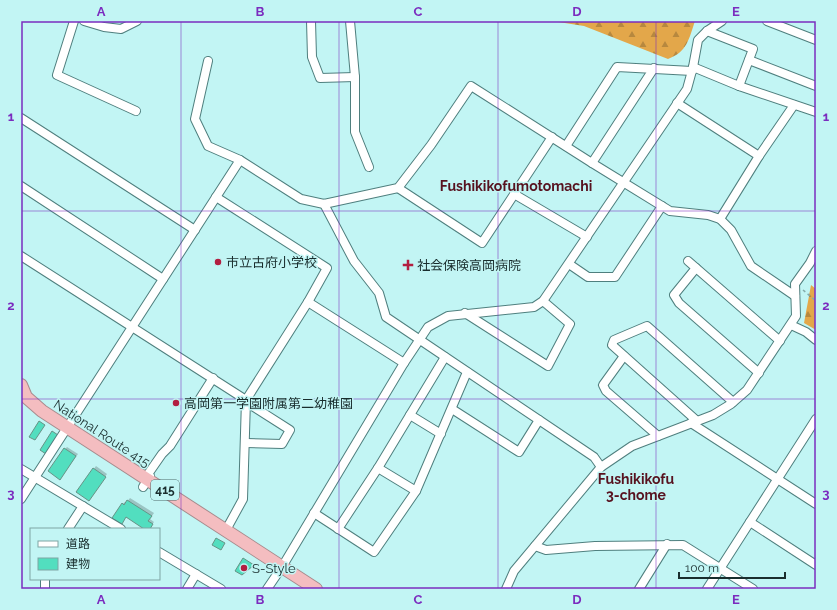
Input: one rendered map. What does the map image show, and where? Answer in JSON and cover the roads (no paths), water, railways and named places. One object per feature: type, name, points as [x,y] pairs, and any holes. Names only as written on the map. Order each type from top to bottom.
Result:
[{"type":"highway","name":"National Route 415","points":[[21,385],[26,397],[42,411],[316,589]]},
{"type":"street","points":[[74,21],[57,75],[136,111]]},
{"type":"street","points":[[84,21],[104,27],[121,29],[137,21]]},
{"type":"street","points":[[311,21],[312,57],[320,78],[355,77]]},
{"type":"street","points":[[350,21],[355,77],[356,132],[369,167]]},
{"type":"street","points":[[267,589],[282,567],[404,363],[428,327],[448,316],[534,307],[543,301],[687,89],[693,69],[698,40],[707,31],[722,21]]},
{"type":"street","points":[[769,21],[816,40]]},
{"type":"street","points":[[707,31],[753,48],[739,86]]},
{"type":"street","points":[[749,60],[816,86]]},
{"type":"street","points":[[208,61],[195,119],[208,146],[240,160],[301,199],[324,204],[398,188],[432,145],[471,86],[670,211],[708,215],[720,219],[730,230],[751,266],[795,296]]},
{"type":"street","points":[[566,146],[617,67],[693,69],[816,112]]},
{"type":"street","points":[[592,163],[654,68]]},
{"type":"street","points":[[677,102],[758,156]]},
{"type":"street","points":[[720,219],[758,156],[794,105]]},
{"type":"street","points":[[21,118],[195,230]]},
{"type":"street","points":[[398,188],[482,242],[552,136]]},
{"type":"street","points":[[21,499],[240,160]]},
{"type":"street","points":[[21,186],[163,279]]},
{"type":"street","points":[[514,194],[587,237]]},
{"type":"street","points":[[216,197],[327,268],[308,302],[246,401],[246,443],[243,500],[226,530]]},
{"type":"street","points":[[324,204],[354,261],[379,293],[386,318],[594,457],[601,467]]},
{"type":"street","points":[[569,264],[588,277],[615,277],[662,206]]},
{"type":"street","points":[[506,589],[514,571],[601,467],[632,446],[713,415],[733,402],[747,390],[796,316],[795,284],[810,264],[816,250]]},
{"type":"street","points":[[21,256],[213,378],[290,430],[282,444],[246,443]]},
{"type":"street","points":[[688,261],[780,341]]},
{"type":"street","points":[[696,268],[674,295],[680,303],[759,373]]},
{"type":"street","points":[[465,314],[548,366],[570,324],[543,301]]},
{"type":"street","points":[[308,302],[404,363]]},
{"type":"street","points":[[791,325],[806,332],[816,340]]},
{"type":"street","points":[[733,402],[647,326],[614,340],[612,345],[694,422],[816,504]]},
{"type":"street","points":[[624,356],[603,385],[606,391],[658,436]]},
{"type":"street","points":[[338,529],[378,468],[445,357]]},
{"type":"street","points":[[314,513],[374,552],[416,491],[467,372]]},
{"type":"street","points":[[147,479],[162,454],[170,446],[213,378]]},
{"type":"street","points":[[452,409],[519,452],[539,420]]},
{"type":"street","points":[[410,415],[441,434]]},
{"type":"street","points":[[707,589],[816,419]]},
{"type":"street","points":[[378,468],[416,491]]},
{"type":"street","points":[[21,469],[119,528]]},
{"type":"street","points":[[69,528],[83,506]]},
{"type":"street","points":[[750,522],[816,565]]},
{"type":"street","points":[[640,589],[667,544]]},
{"type":"street","points":[[534,546],[546,550],[595,546],[683,545],[753,589]]},
{"type":"street","points":[[160,553],[221,589]]},
{"type":"street","points":[[188,589],[196,574]]},
{"type":"place","name":"市立古府小学校","points":[[218,262]]},
{"type":"place","name":"社会保険高岡病院","points":[[408,265]]},
{"type":"place","name":"高岡第一学園附属第二幼稚園","points":[[176,403]]},
{"type":"place","name":"S-Style","points":[[244,568]]},
{"type":"district","name":"Fushikikofumotomachi","points":[[516,186]]},
{"type":"district","name":"Fushikikofu 3-chome","points":[[636,488]]}]
